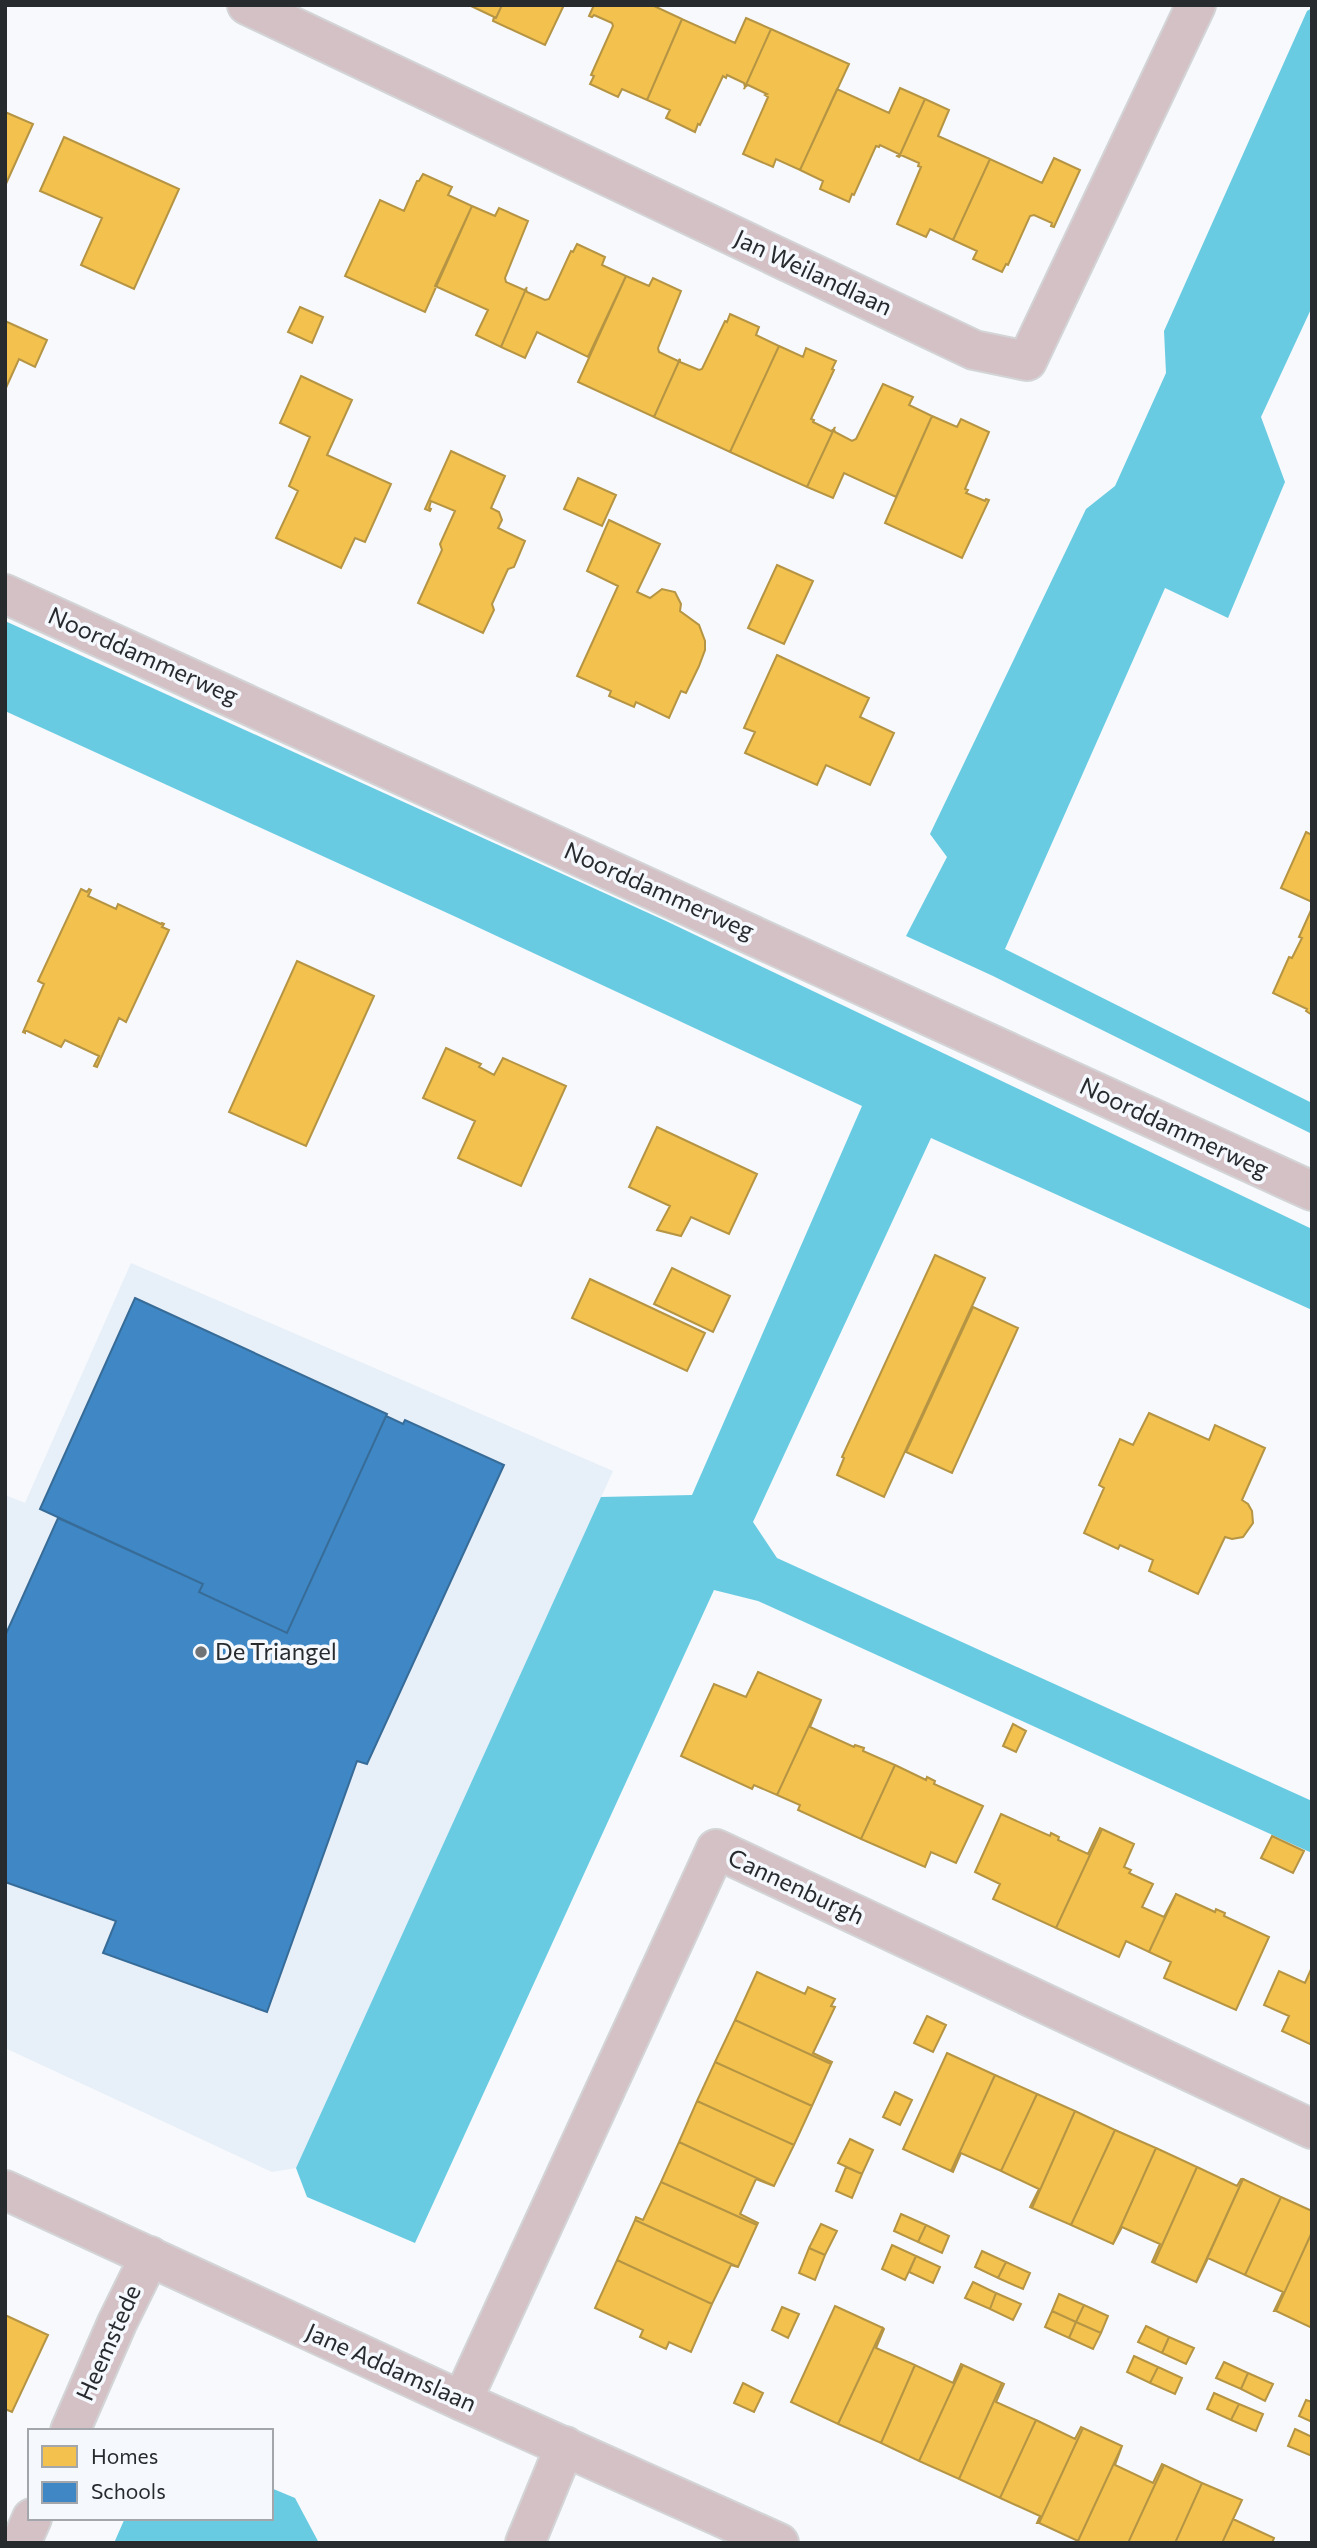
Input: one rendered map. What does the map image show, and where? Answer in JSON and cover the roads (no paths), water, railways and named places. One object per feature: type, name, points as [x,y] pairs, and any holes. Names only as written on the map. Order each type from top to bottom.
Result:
[{"type":"street","name":"Jan Weilandlaan","points":[[247,5],[974,350],[1027,361],[1196,5]]},
{"type":"street","name":"Noorddammerweg","points":[[5,594],[1312,1191]]},
{"type":"street","name":"Cannenburgh","points":[[463,2401],[716,1849],[1312,2129]]},
{"type":"street","name":"Jane Addamslaan","points":[[5,2190],[779,2543]]},
{"type":"street","name":"Heemstede","points":[[71,2429],[149,2256]]},
{"type":"street","points":[[525,2543],[565,2446]]},
{"type":"street","points":[[22,2543],[31,2520]]},
{"type":"water","points":[[1312,8],[1312,307],[1261,417],[1285,482],[1228,618],[1165,588],[1005,949],[1312,1103],[1312,1134],[993,976],[906,936],[947,857],[930,834],[1086,509],[1115,486],[1166,373],[1164,331],[1307,11]]},
{"type":"water","points":[[5,621],[666,921],[1312,1229],[1312,1310],[931,1138],[753,1522],[777,1558],[1312,1801],[1312,1853],[758,1601],[714,1590],[415,2243],[307,2197],[296,2168],[601,1497],[692,1495],[862,1106],[5,711]]},
{"type":"water","points":[[273,2489],[295,2498],[319,2543],[114,2543],[124,2520],[273,2520]]},
{"type":"place","name":"De Triangel","points":[[201,1652]]}]
